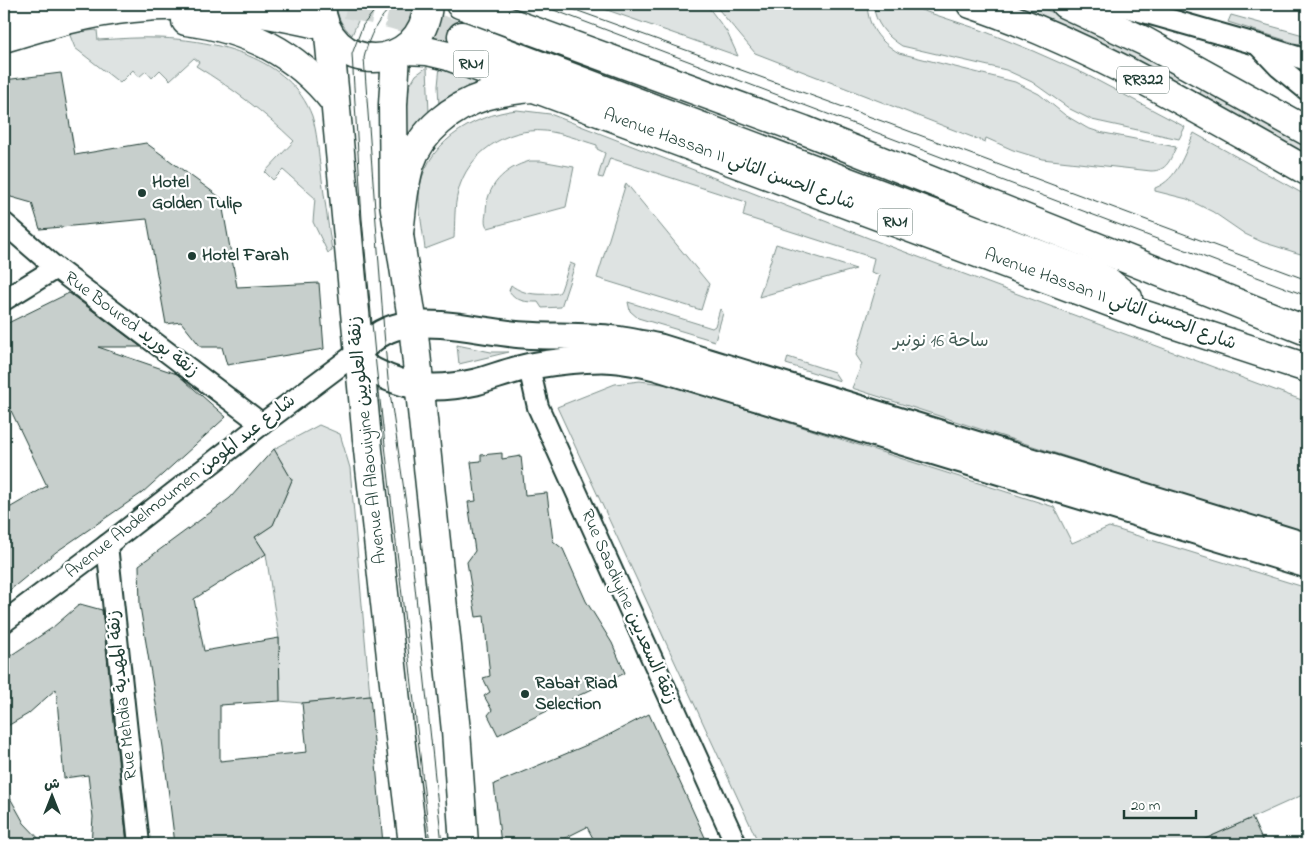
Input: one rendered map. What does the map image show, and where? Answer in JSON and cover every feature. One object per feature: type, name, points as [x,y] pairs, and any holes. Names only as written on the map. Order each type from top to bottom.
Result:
[{"type":"main road","points":[[428,4],[426,18],[421,30],[414,41],[400,52],[393,105],[393,188],[419,387],[456,731],[464,844]]},
{"type":"main road","name":"RR322","points":[[971,4],[1039,30],[1132,74],[1307,171]]},
{"type":"main road","name":"RR322","points":[[1065,4],[1144,41],[1307,131]]},
{"type":"main road","name":"RN1","points":[[4,38],[52,12],[99,12],[168,6],[233,10],[325,22],[339,46],[358,56],[375,58],[400,52]]},
{"type":"main road","points":[[4,16],[52,12],[88,23],[145,19],[202,23],[256,40],[289,57],[310,73],[334,100]]},
{"type":"main road","points":[[462,21],[1100,261],[1124,266],[1149,267],[1307,331]]},
{"type":"main road","points":[[462,21],[1094,275],[1120,290],[1131,300],[1140,313]]},
{"type":"main road","name":"Avenue Al Alaouiyine زنقة العلويين","points":[[325,22],[359,357],[413,844]]},
{"type":"main road","name":"Avenue Hassan II شارع الحسن الثاني","points":[[400,52],[427,51],[448,56],[1140,313],[1307,368]]},
{"type":"main road","points":[[399,233],[410,164],[415,152],[430,130],[468,103],[501,92],[534,88]]},
{"type":"street","points":[[1115,4],[1307,60]]},
{"type":"street","points":[[1256,44],[1307,90]]},
{"type":"street","name":"Rue Boured زنقة بوريد","points":[[4,223],[56,268],[262,424]]},
{"type":"street","points":[[4,300],[56,268]]},
{"type":"street","points":[[1307,546],[660,347],[615,339],[523,335],[446,325],[412,325],[398,327],[374,337],[359,357],[388,379],[419,387],[452,386],[529,367],[602,359],[620,360],[655,367],[1307,565]]},
{"type":"street","name":"Avenue Abdelmoumen شارع عبد المومن","points":[[4,622],[107,545],[262,424],[359,357]]},
{"type":"street","name":"Rue Saadiyine زنقة السعديين","points":[[529,367],[538,407],[736,844]]},
{"type":"street","name":"Rue Mehdia زنقة المهدية","points":[[107,545],[139,844]]},
{"type":"green space","points":[[336,4],[370,4],[358,21],[352,35],[341,21]]},
{"type":"green space","points":[[590,4],[706,4],[727,32],[738,56]]},
{"type":"green space","points":[[714,4],[867,4],[870,20],[876,33],[886,44],[899,53],[1015,82],[1039,94],[1065,115],[1087,128],[1176,147],[1170,160],[1164,167],[1151,171],[1042,159],[1013,150],[986,138],[985,142],[755,53]]},
{"type":"green space","points":[[873,4],[903,4],[981,30],[1085,74],[1185,127],[1179,139],[1092,120],[1070,109],[1032,82],[1006,70],[902,46],[882,28],[876,17]]},
{"type":"green space","points":[[1009,4],[1031,4],[1049,11],[1180,73],[1176,81],[1119,52]]},
{"type":"green space","points":[[1231,15],[1307,36],[1307,47],[1228,22]]},
{"type":"green space","points":[[97,30],[98,40],[159,38],[203,43],[226,48],[269,66],[287,79],[301,96],[314,122],[332,251],[328,253],[313,222],[315,198],[283,170],[273,180],[265,172],[294,141],[247,101],[196,66],[199,62],[194,58],[170,80],[160,70],[152,78],[146,71],[139,77],[133,70],[120,83],[75,48],[69,33]]},
{"type":"green space","points":[[440,66],[492,84],[439,106]]},
{"type":"green space","points":[[427,67],[429,113],[403,153],[409,87],[416,75]]},
{"type":"green space","points":[[1204,86],[1307,144],[1307,158],[1199,95]]},
{"type":"green space","name":"ساحة 16 نونبر","points":[[517,110],[550,114],[889,246],[1307,402],[1307,534],[852,388],[862,364],[856,355],[880,275],[871,272],[874,258],[743,216],[746,202],[610,158],[603,178],[598,177],[605,153],[597,149],[597,145],[558,133],[530,131],[516,134],[490,146],[479,155],[463,178],[456,203],[454,238],[425,249],[419,195],[422,177],[429,161],[439,147],[467,126],[483,118]]},
{"type":"green space","points":[[1194,133],[1307,196],[1307,256],[1262,242],[1245,234],[1213,212],[1187,199],[1155,191],[1155,188],[1163,184],[1175,172]]},
{"type":"green space","points":[[530,161],[574,167],[566,207],[488,228],[485,221],[487,203],[493,187],[512,168]]},
{"type":"green space","points":[[626,183],[709,284],[701,310],[597,278]]},
{"type":"green space","points":[[776,244],[856,269],[759,297]]},
{"type":"green space","points":[[570,263],[575,265],[561,307],[542,308],[538,302],[519,299],[509,291],[511,285],[528,293],[559,293]]},
{"type":"green space","points":[[628,302],[712,328],[715,326],[720,309],[723,313],[715,341],[638,318],[630,311]]},
{"type":"green space","points":[[457,345],[491,352],[509,352],[459,364]]},
{"type":"green space","points":[[788,357],[834,372],[840,381],[786,364]]},
{"type":"green space","points":[[640,381],[670,385],[1054,507],[1072,543],[1109,527],[1307,588],[1307,793],[1194,844],[759,844],[557,407],[615,384]]},
{"type":"green space","points":[[319,425],[340,434],[350,468],[370,696],[302,703],[280,701],[279,638],[266,554],[255,537],[273,525],[292,480],[274,449]]},
{"type":"building","name":"Hotel Farah","points":[[61,73],[75,155],[146,143],[221,198],[237,287],[319,283],[324,349],[227,365],[222,347],[201,347],[181,322],[166,324],[147,219],[40,229],[32,203],[4,195],[4,80]]},
{"type":"building","points":[[69,293],[141,347],[98,347],[177,374],[226,417],[142,493],[56,552],[4,595],[4,511],[47,486],[4,396],[4,325]]},
{"type":"building","points":[[274,449],[292,480],[273,525],[255,537],[266,554],[194,599],[204,651],[279,638],[280,701],[220,705],[220,761],[307,752],[302,703],[370,696],[383,844],[175,844],[163,747],[140,606],[139,565],[230,498]]},
{"type":"building","points":[[502,453],[502,459],[521,456],[525,495],[547,493],[553,541],[563,549],[586,601],[612,643],[625,673],[498,735],[488,715],[492,710],[484,696],[490,692],[483,678],[490,676],[484,616],[476,617],[467,562],[475,551],[468,502],[476,501],[471,462],[481,461],[481,455]]},
{"type":"building","points":[[80,604],[102,610],[127,844],[91,844],[93,817],[88,775],[64,778],[56,689],[28,714],[4,728],[4,660],[52,628]]},
{"type":"building","points":[[649,714],[708,844],[596,844],[587,827],[553,844],[501,844],[494,784],[601,739]]},
{"type":"building","points":[[4,787],[24,823],[44,844],[4,844]]},
{"type":"building","points":[[1252,818],[1264,844],[1194,844]]},
{"type":"tunnel","points":[[347,4],[394,15],[462,36]]},
{"type":"tram line","points":[[380,4],[363,25],[352,54],[362,219],[376,365],[430,844]]},
{"type":"tram line","points":[[394,4],[375,28],[364,58],[388,379],[407,511],[442,844]]},
{"type":"tram line","points":[[538,4],[1307,296]]},
{"type":"tram line","points":[[559,4],[890,124],[1307,280]]},
{"type":"place","name":"Hotel Golden Tulip","points":[[142,193]]},
{"type":"place","name":"Hotel Farah","points":[[192,256]]},
{"type":"place","name":"Rabat Riad Selection","points":[[525,694]]}]
